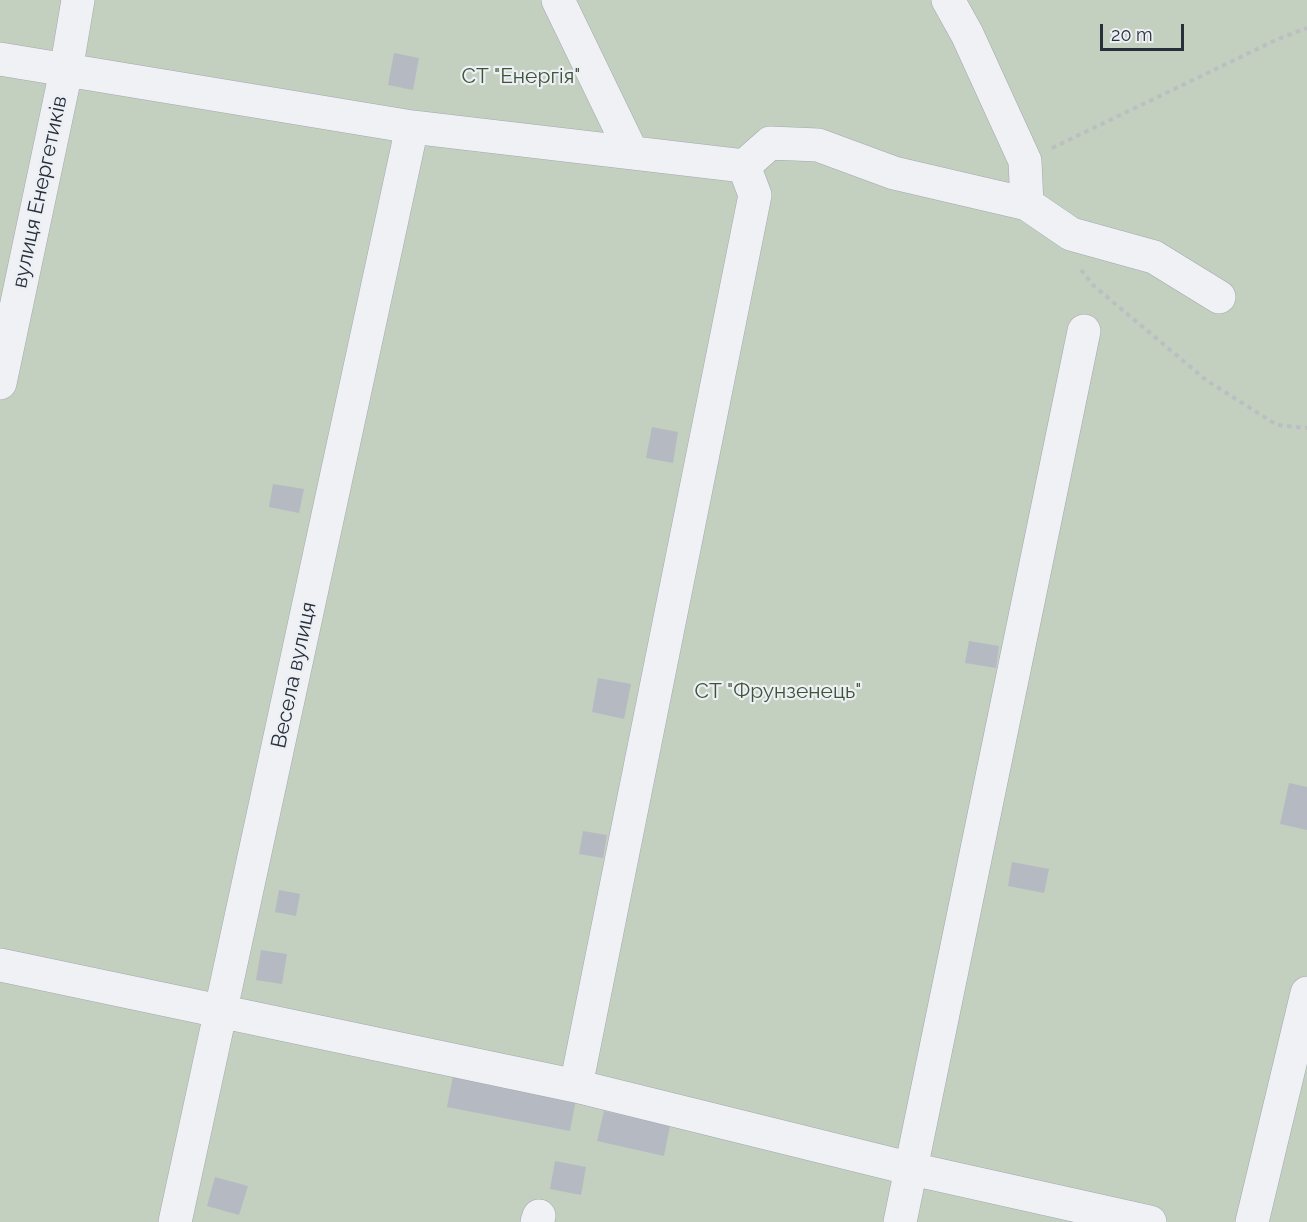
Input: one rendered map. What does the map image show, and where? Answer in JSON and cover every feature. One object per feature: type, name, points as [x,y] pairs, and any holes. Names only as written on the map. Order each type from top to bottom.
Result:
[{"type":"lane","name":"вулиця Енергетиків","points":[[0,383],[66,70],[78,0]]},
{"type":"lane","points":[[558,0],[632,153]]},
{"type":"lane","points":[[948,0],[967,34],[1025,161],[1027,204]]},
{"type":"lane","points":[[0,59],[412,127],[744,166],[770,143],[818,145],[894,173],[1027,204],[1071,234],[1154,257],[1219,297]]},
{"type":"lane","name":"Весела вулиця","points":[[175,1222],[412,127]]},
{"type":"lane","points":[[576,1086],[755,195],[744,166]]},
{"type":"lane","points":[[900,1222],[1084,330]]},
{"type":"lane","points":[[0,965],[576,1086],[912,1169],[1150,1222]]},
{"type":"lane","points":[[1252,1222],[1307,993]]},
{"type":"path","points":[[1025,161],[1278,39],[1307,28]]},
{"type":"path","points":[[1080,268],[1094,286],[1206,380],[1277,425],[1307,428]]},
{"type":"green space","name":"СТ \"Фрунзенець\"","points":[[0,0],[1307,0],[1307,1222],[0,1222]]},
{"type":"building","points":[[394,53],[419,58],[413,90],[388,85]]},
{"type":"building","points":[[652,427],[678,432],[673,463],[646,458]]},
{"type":"building","points":[[273,484],[304,489],[299,513],[269,507]]},
{"type":"building","points":[[969,641],[999,646],[996,668],[965,663]]},
{"type":"building","points":[[598,678],[631,684],[624,719],[592,712]]},
{"type":"building","points":[[1289,783],[1307,787],[1307,830],[1280,824]]},
{"type":"building","points":[[583,831],[607,835],[603,858],[579,854]]},
{"type":"building","points":[[1012,862],[1049,869],[1044,893],[1008,886]]},
{"type":"building","points":[[279,890],[300,894],[296,916],[275,912]]},
{"type":"building","points":[[261,950],[287,954],[282,984],[256,980]]},
{"type":"building","points":[[453,1076],[576,1099],[570,1131],[447,1107]]},
{"type":"building","points":[[604,1111],[670,1125],[664,1156],[597,1141]]},
{"type":"building","points":[[555,1161],[586,1167],[581,1195],[550,1189]]},
{"type":"building","points":[[215,1177],[248,1186],[239,1215],[207,1206]]},
{"type":"park label","name":"СТ \"Енергія\"","points":[[521,77]]}]
